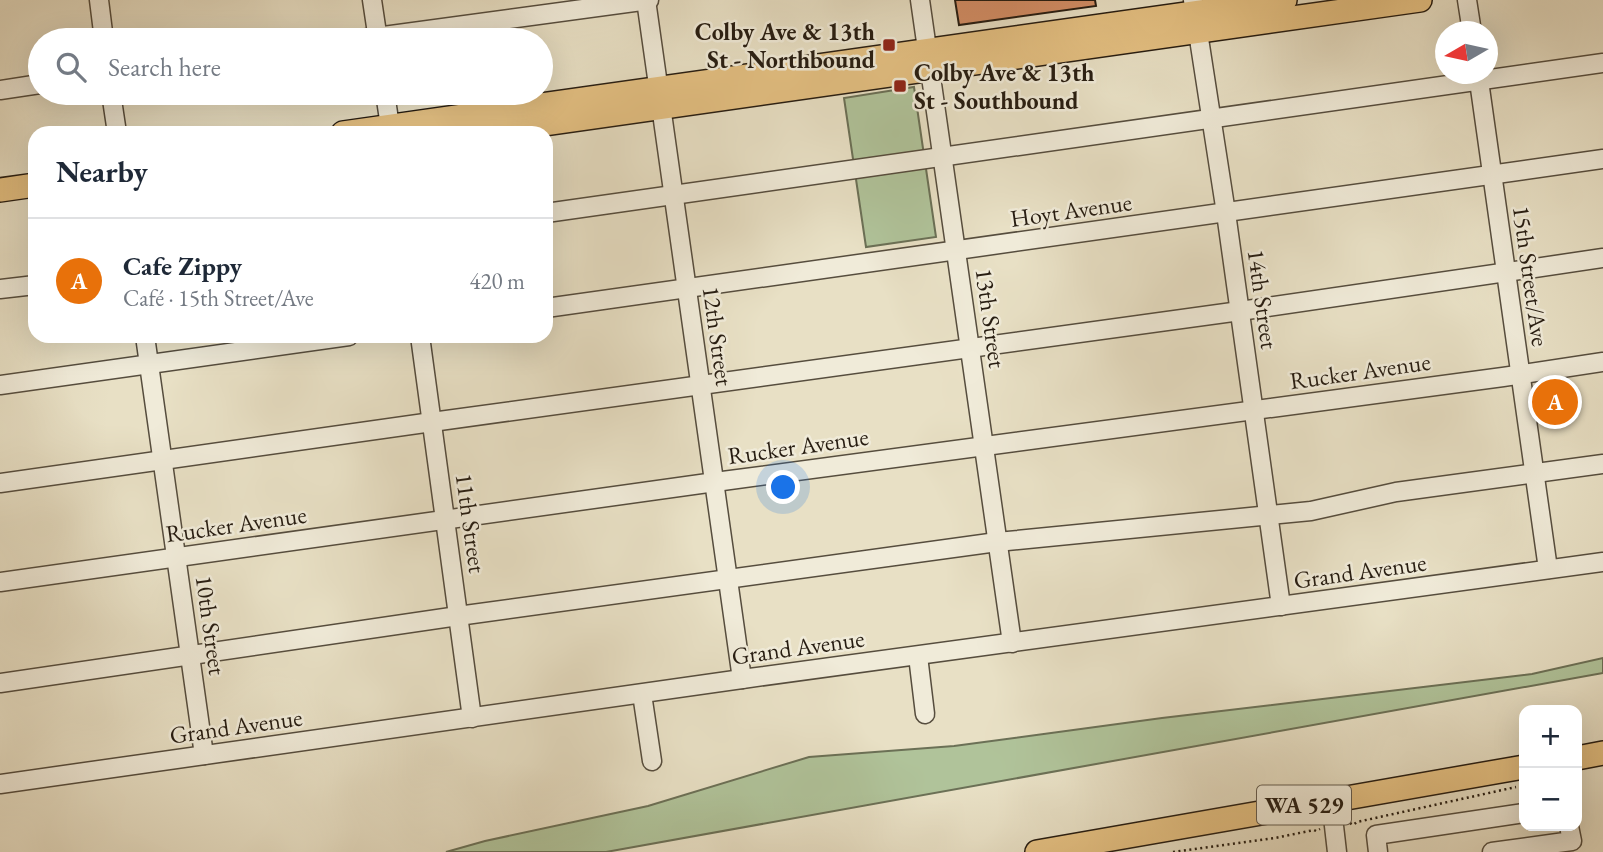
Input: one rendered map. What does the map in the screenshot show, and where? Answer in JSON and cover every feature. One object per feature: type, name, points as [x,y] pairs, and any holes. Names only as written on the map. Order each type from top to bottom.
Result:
[{"type":"main road","points":[[424,126],[660,98],[928,60],[1285,0]]},
{"type":"main road","points":[[1195,15],[1420,0]]},
{"type":"main road","points":[[516,126],[660,98]]},
{"type":"main road","points":[[0,190],[28,186]]},
{"type":"main road","points":[[1582,757],[1603,753]]},
{"type":"main road","name":"WA 529","points":[[1037,852],[1084,849],[1331,800],[1519,768]]},
{"type":"street","points":[[99,0],[102,28]]},
{"type":"street","points":[[372,0],[376,28]]},
{"type":"street","points":[[453,28],[647,0]]},
{"type":"street","name":"12th Street","points":[[647,0],[742,679]]},
{"type":"street","name":"13th Street","points":[[920,0],[1012,643]]},
{"type":"street","points":[[1467,0],[1470,21]]},
{"type":"street","name":"14th Street","points":[[1195,15],[1226,213],[1281,606]]},
{"type":"street","points":[[1498,75],[1603,63]]},
{"type":"street","points":[[553,212],[1210,119],[1435,84]]},
{"type":"street","name":"15th Street/Ave","points":[[1479,84],[1548,569]]},
{"type":"street","points":[[0,90],[28,86]]},
{"type":"street","points":[[113,105],[116,126]]},
{"type":"street","points":[[387,105],[389,126]]},
{"type":"street","name":"Hoyt Avenue","points":[[553,307],[1603,159]]},
{"type":"street","points":[[0,484],[1603,258]]},
{"type":"street","points":[[0,289],[28,286]]},
{"type":"street","name":"10th Street","points":[[146,343],[204,755]]},
{"type":"street","points":[[0,385],[301,343]]},
{"type":"street","name":"11th Street","points":[[421,343],[472,718]]},
{"type":"street","name":"Rucker Avenue","points":[[0,582],[1603,362]]},
{"type":"street","points":[[0,683],[458,616],[997,542],[1311,511],[1396,492],[1603,464]]},
{"type":"street","name":"Grand Avenue","points":[[0,784],[742,679],[1603,562]]},
{"type":"street","points":[[918,656],[925,714]]},
{"type":"street","points":[[642,694],[652,761]]},
{"type":"street","points":[[1331,800],[1337,852]]},
{"type":"street","points":[[1378,852],[1376,835],[1519,814]]},
{"type":"street","points":[[1492,852],[1572,841],[1570,831]]},
{"type":"path","points":[[1350,823],[1353,825],[1519,787]]},
{"type":"path","points":[[1173,852],[1275,838],[1317,831],[1320,828]]},
{"type":"green space","points":[[914,87],[936,237],[866,247],[844,98]]},
{"type":"green space","points":[[1603,658],[1603,673],[606,852],[446,852],[648,806],[809,757],[954,746],[1532,674]]},
{"type":"building","points":[[955,0],[1095,0],[1096,6],[959,25]]},
{"type":"place","name":"Colby Ave & 13th St - Northbound","points":[[889,45]]},
{"type":"place","name":"Colby Ave & 13th St - Southbound","points":[[900,86]]},
{"type":"place","name":"Cafe Zippy","points":[[1555,402]]}]
